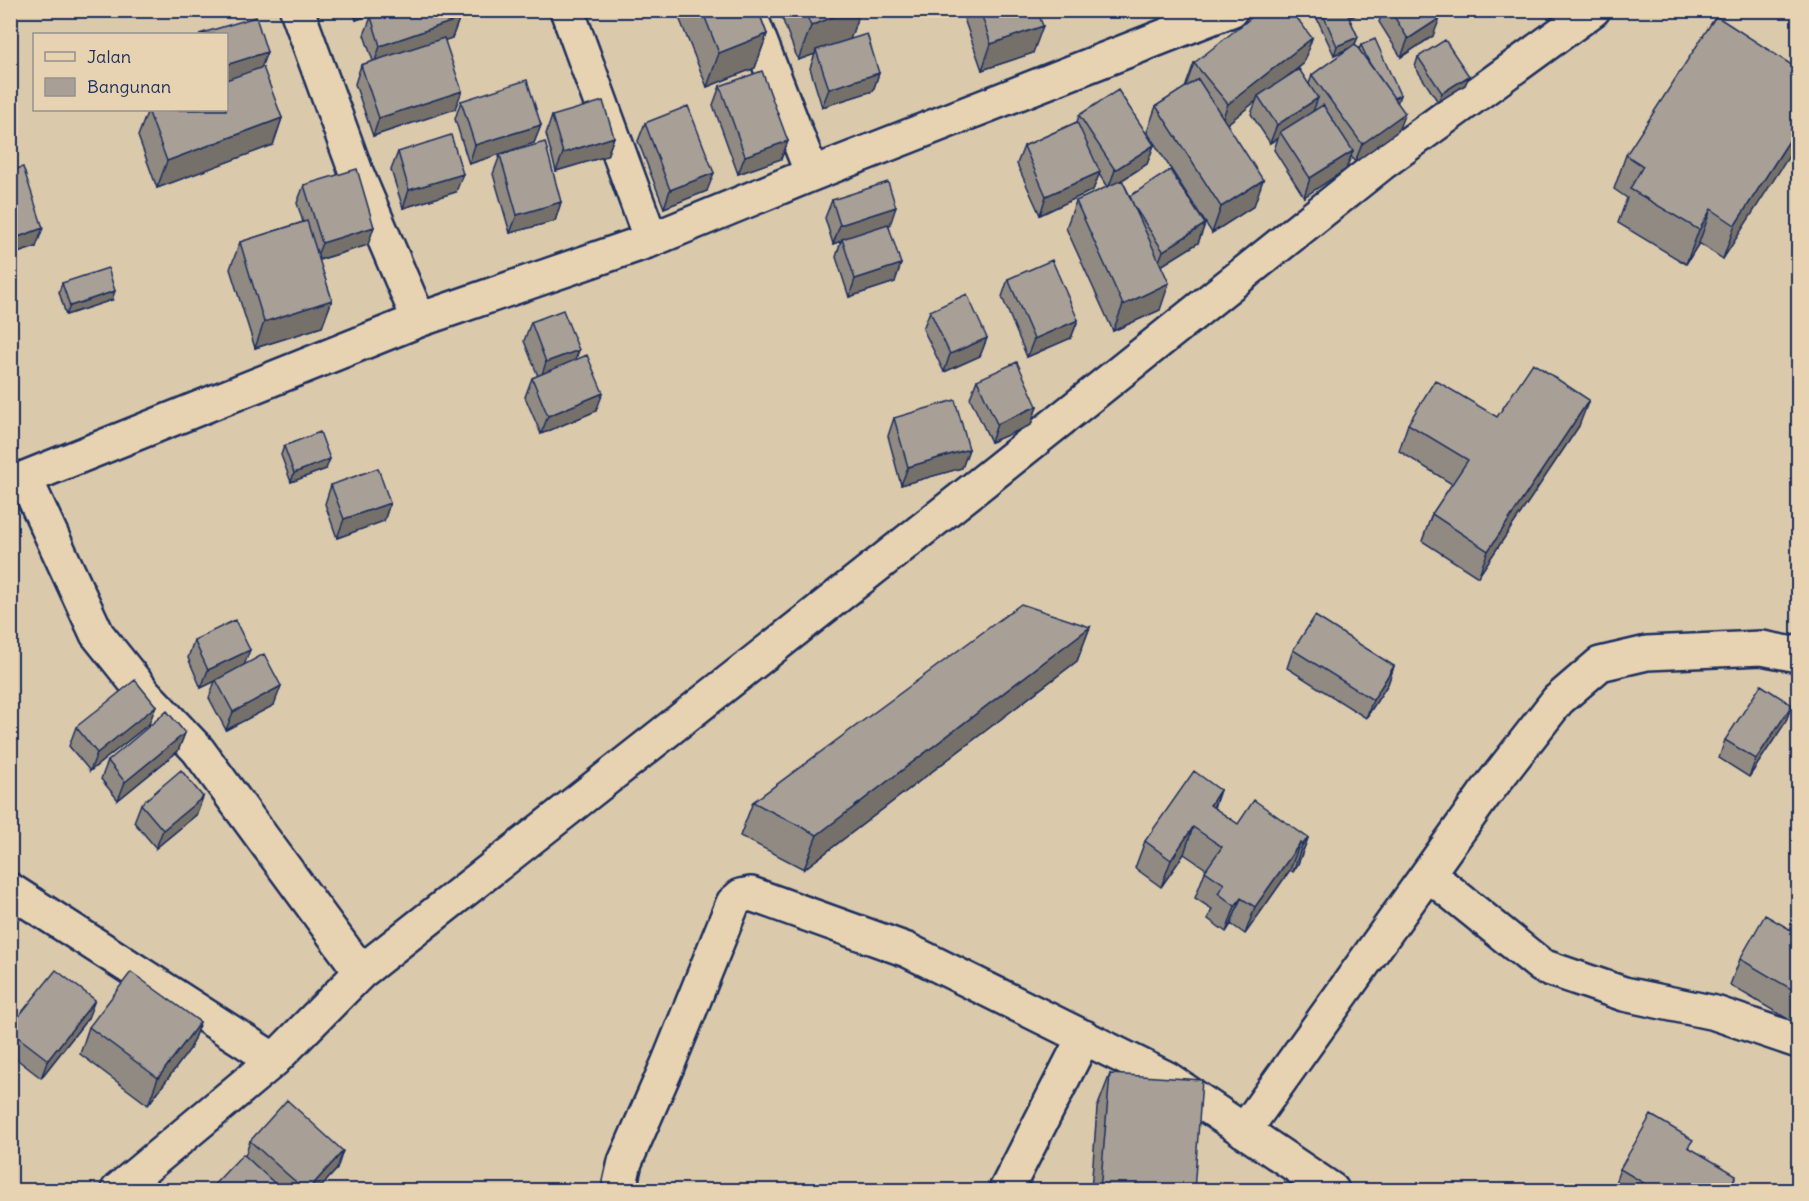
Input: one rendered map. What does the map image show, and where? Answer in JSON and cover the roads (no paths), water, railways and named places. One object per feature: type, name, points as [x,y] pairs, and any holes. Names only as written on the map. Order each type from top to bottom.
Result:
[{"type":"street","points":[[297,10],[356,172],[419,320]]},
{"type":"street","points":[[567,10],[651,240]]},
{"type":"street","points":[[748,10],[812,174]]},
{"type":"street","points":[[361,972],[198,750],[145,694],[97,634],[18,481],[419,320],[651,240],[1175,21],[1231,10]]},
{"type":"street","points":[[118,1191],[274,1060],[361,972],[970,492],[1381,164],[1593,10]]},
{"type":"street","points":[[1244,1131],[1484,795],[1558,700],[1600,664],[1647,653],[1762,648],[1793,654],[1798,652]]},
{"type":"street","points":[[1428,874],[1542,966],[1624,994],[1715,1013],[1798,1041]]},
{"type":"street","points":[[10,890],[274,1060]]},
{"type":"street","points":[[622,1191],[620,1184],[625,1162],[668,1064],[733,903],[741,896],[751,894],[907,950],[1166,1078],[1332,1191]]},
{"type":"street","points":[[1006,1191],[1084,1037]]}]
